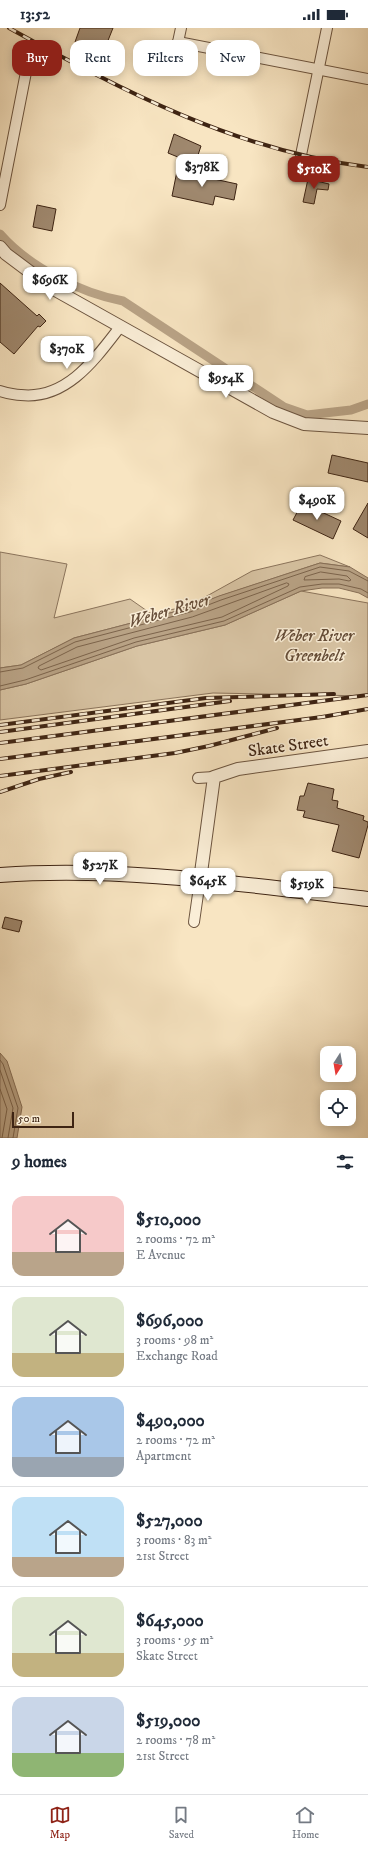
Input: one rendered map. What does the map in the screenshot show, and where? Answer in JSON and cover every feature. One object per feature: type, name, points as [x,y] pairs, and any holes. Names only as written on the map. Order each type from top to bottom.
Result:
[{"type":"main road","points":[[0,875],[75,872],[140,875],[200,880],[368,899]]},
{"type":"street","points":[[178,40],[181,28]]},
{"type":"street","points":[[301,155],[326,28]]},
{"type":"street","points":[[198,46],[368,79]]},
{"type":"street","points":[[0,205],[25,76]]},
{"type":"street","points":[[0,247],[6,254],[50,287],[273,412],[304,424],[368,428]]},
{"type":"street","points":[[0,391],[22,396],[43,394],[63,386],[81,374],[96,358],[120,326]]},
{"type":"street","name":"Skate Street","points":[[198,778],[214,777],[238,769],[368,751]]},
{"type":"street","points":[[194,922],[214,777]]},
{"type":"green space","name":"Weber River Greenbelt","points":[[0,552],[67,564],[54,618],[130,599],[150,613],[187,607],[252,571],[320,555],[350,567],[320,563],[220,596],[189,608],[74,638],[21,665],[0,668]]},
{"type":"green space","name":"Weber River Greenbelt","points":[[301,591],[368,603],[368,696],[213,693],[0,720],[0,690],[26,684],[137,646],[225,625]]},
{"type":"water","points":[[320,563],[350,567],[368,578],[368,598],[359,593],[339,588],[322,588],[301,591],[225,625],[137,646],[26,684],[0,690],[0,668],[21,665],[74,638],[189,608],[219,596]]},
{"type":"water","points":[[0,1053],[7,1061],[22,1107],[17,1138],[0,1138]]},
{"type":"building","points":[[80,28],[113,28],[108,40],[76,40]]},
{"type":"building","points":[[174,134],[201,146],[195,164],[168,153]]},
{"type":"building","points":[[177,171],[237,184],[234,200],[215,196],[213,205],[172,196]]},
{"type":"building","points":[[308,179],[329,184],[328,190],[317,189],[314,204],[303,202]]},
{"type":"building","points":[[37,205],[56,209],[52,231],[33,227]]},
{"type":"building","points":[[0,283],[37,316],[39,314],[46,321],[40,327],[38,326],[14,354],[0,342]]},
{"type":"building","points":[[332,455],[368,463],[368,482],[328,473]]},
{"type":"building","points":[[302,503],[341,521],[333,539],[293,520]]},
{"type":"building","points":[[368,503],[368,538],[353,529]]},
{"type":"building","points":[[308,783],[334,789],[332,800],[338,801],[337,808],[364,816],[363,820],[368,822],[368,825],[359,858],[332,851],[339,825],[303,817],[305,811],[297,810],[300,796],[304,796]]},
{"type":"building","points":[[5,917],[22,921],[19,932],[2,928]]},
{"type":"waterway","points":[[0,234],[12,246],[40,268],[90,292],[123,301],[284,407],[307,415],[351,410],[368,404]]},
{"type":"railway","points":[[9,28],[138,95],[227,133],[320,159],[368,167]]},
{"type":"railway","points":[[0,725],[206,698],[334,694]]},
{"type":"railway","points":[[0,743],[368,695]]},
{"type":"railway","points":[[0,732],[230,701]]},
{"type":"railway","points":[[0,759],[322,717],[368,709]]},
{"type":"railway","points":[[0,776],[175,753],[209,746],[277,728]]},
{"type":"railway","points":[[0,792],[39,779],[71,772]]},
{"type":"water label","name":"Weber River","points":[[169,610]]}]
